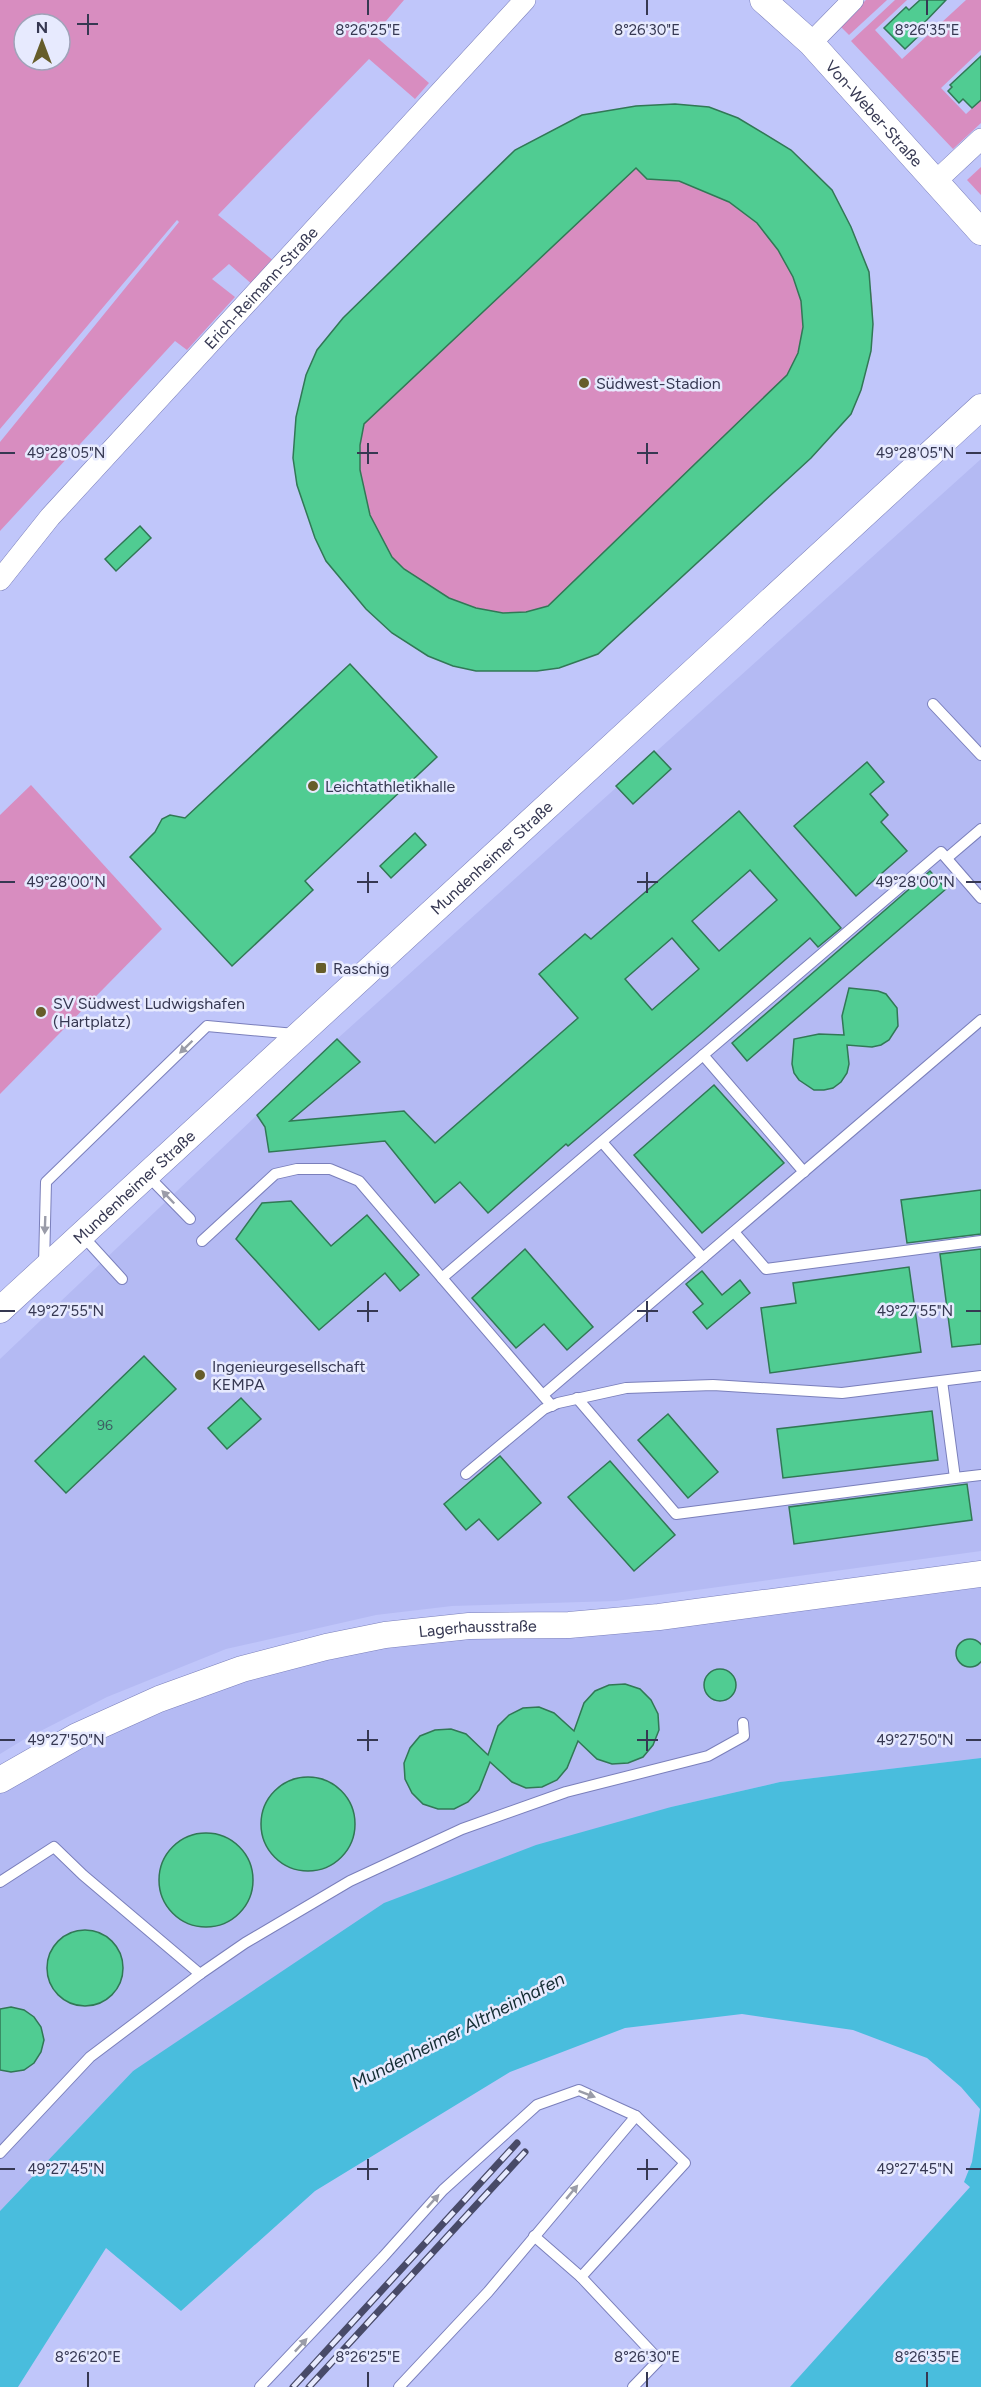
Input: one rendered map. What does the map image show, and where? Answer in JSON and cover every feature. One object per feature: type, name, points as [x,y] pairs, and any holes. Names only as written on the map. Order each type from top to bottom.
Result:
[{"type":"street","name":"Erich-Reimann-Straße","points":[[0,580],[50,517],[525,0]]},
{"type":"street","name":"Von-Weber-Straße","points":[[763,0],[811,43],[981,232]]},
{"type":"street","points":[[811,43],[853,0]]},
{"type":"street","points":[[936,182],[981,139]]},
{"type":"street","name":"Mundenheimer Straße","points":[[0,1310],[981,406]]},
{"type":"street","name":"Lagerhausstraße","points":[[0,1780],[77,1736],[159,1699],[242,1669],[326,1647],[384,1635],[470,1626],[568,1625],[659,1617],[981,1574]]},
{"type":"lane","points":[[933,704],[981,754]]},
{"type":"lane","points":[[946,858],[981,829]]},
{"type":"lane","points":[[442,1278],[941,852],[981,898]]},
{"type":"lane","points":[[543,1395],[981,1020]]},
{"type":"lane","points":[[44,1268],[46,1182],[207,1026],[298,1034]]},
{"type":"lane","points":[[703,1055],[804,1172]]},
{"type":"lane","points":[[602,1142],[703,1258]]},
{"type":"lane","points":[[202,1241],[275,1174],[297,1169],[330,1169],[359,1181],[552,1406]]},
{"type":"lane","points":[[146,1174],[190,1219]]},
{"type":"lane","points":[[734,1232],[766,1269],[981,1241]]},
{"type":"lane","points":[[81,1234],[122,1279]]},
{"type":"lane","points":[[466,1474],[544,1409],[577,1398],[626,1388],[713,1384],[842,1393],[981,1376]]},
{"type":"lane","points":[[942,1381],[955,1478]]},
{"type":"lane","points":[[577,1398],[676,1514],[981,1475]]},
{"type":"lane","points":[[0,2153],[90,2057],[245,1943],[350,1881],[462,1829],[566,1792],[708,1756],[744,1736],[743,1723]]},
{"type":"lane","points":[[0,1882],[54,1847],[200,1974]]},
{"type":"lane","points":[[260,2387],[443,2190],[537,2105],[579,2090],[636,2116],[685,2163],[581,2277]]},
{"type":"lane","points":[[399,2387],[488,2292],[636,2116]]},
{"type":"lane","points":[[534,2236],[581,2277],[660,2360],[633,2387]]},
{"type":"shaded area","points":[[0,0],[404,0],[374,35],[429,83],[415,99],[369,59],[218,215],[275,262],[254,286],[229,264],[212,279],[235,297],[187,350],[175,341],[0,531],[0,442],[179,222],[177,220],[0,429]]},
{"type":"shaded area","points":[[866,0],[887,0],[849,35],[839,25]]},
{"type":"shaded area","points":[[895,0],[907,0],[875,30],[902,59],[966,0],[981,0],[981,50],[941,88],[966,114],[981,100],[981,123],[953,149],[851,41]]},
{"type":"shaded area","name":"Südwest-Stadion","points":[[675,104],[718,110],[760,131],[807,164],[836,197],[865,262],[873,312],[868,362],[851,414],[598,654],[559,668],[537,671],[476,671],[453,666],[428,656],[392,633],[293,458],[296,417],[306,375],[317,350],[343,318],[515,150],[582,115],[636,106]]},
{"type":"shaded area","points":[[981,167],[981,195],[967,180]]},
{"type":"shaded area","points":[[981,459],[981,1551],[616,1601],[452,1606],[376,1615],[226,1649],[107,1697],[0,1754],[0,1359],[337,1039]]},
{"type":"shaded area","name":"SV Südwest Ludwigshafen (Hartplatz)","points":[[31,785],[162,929],[0,1094],[0,815]]},
{"type":"shaded area","points":[[981,1585],[981,1758],[780,1782],[671,1807],[133,2071],[0,2211],[0,1793],[96,1740],[209,1693],[294,1667],[377,1648]]},
{"type":"water","name":"Mundenheimer Altrheinhafen","points":[[981,1758],[981,2387],[790,2387],[970,2187],[964,2182],[972,2162],[980,2109],[961,2087],[927,2058],[853,2030],[742,2014],[625,2028],[510,2072],[315,2191],[181,2311],[106,2248],[18,2387],[0,2387],[0,2211],[133,2071],[384,1903],[536,1845],[671,1807],[780,1782]]},
{"type":"building","points":[[920,0],[946,0],[923,24],[927,28],[905,49],[884,28],[906,7],[909,10]]},
{"type":"building","points":[[981,56],[981,100],[972,108],[963,99],[959,103],[948,91],[952,87],[950,85]]},
{"type":"building","points":[[675,104],[709,107],[738,118],[791,150],[832,190],[851,227],[869,272],[873,324],[871,351],[861,390],[851,414],[811,458],[598,654],[559,668],[537,671],[476,671],[453,666],[428,656],[392,633],[366,609],[326,561],[315,538],[297,485],[293,458],[296,417],[306,375],[317,350],[343,318],[515,150],[582,115],[636,106]],"holes":[[[636,168],[647,179],[679,181],[729,202],[757,223],[778,250],[793,277],[801,301],[803,327],[798,353],[787,375],[548,606],[526,612],[503,613],[476,608],[449,598],[404,569],[392,557],[370,515],[360,470],[360,445],[364,424]]]},
{"type":"building","points":[[140,526],[151,538],[116,571],[105,559]]},
{"type":"building","name":"Leichtathletikhalle","points":[[350,664],[437,757],[305,881],[313,890],[232,966],[130,857],[155,832],[162,819],[170,815],[185,818]]},
{"type":"building","points":[[654,751],[671,769],[633,804],[616,786]]},
{"type":"building","points":[[867,762],[884,782],[870,794],[888,815],[881,822],[907,851],[856,896],[794,826]]},
{"type":"building","points":[[739,811],[841,928],[818,947],[810,938],[704,1031],[568,1146],[566,1144],[488,1213],[460,1182],[435,1203],[385,1141],[269,1152],[265,1127],[257,1115],[337,1039],[360,1062],[290,1121],[404,1111],[435,1143],[578,1018],[539,974],[585,934],[591,939]],"holes":[[[750,870],[777,900],[719,951],[692,921]],[[672,938],[699,969],[652,1010],[625,979]]]},
{"type":"building","points":[[415,833],[426,845],[391,878],[380,866]]},
{"type":"building","points":[[930,871],[946,889],[747,1061],[732,1043]]},
{"type":"building","points":[[849,988],[886,994],[897,1008],[898,1026],[889,1040],[881,1045],[872,1047],[847,1045],[849,1064],[847,1073],[841,1082],[833,1088],[814,1090],[799,1080],[794,1073],[792,1064],[794,1039],[819,1034],[844,1035],[842,1016]]},
{"type":"building","points":[[714,1085],[784,1163],[702,1233],[634,1155]]},
{"type":"building","points":[[981,1190],[981,1234],[907,1243],[901,1200]]},
{"type":"building","points":[[291,1201],[331,1246],[367,1215],[419,1275],[400,1291],[385,1273],[319,1330],[236,1239],[262,1203]]},
{"type":"building","points":[[525,1249],[593,1327],[567,1350],[544,1324],[516,1348],[472,1298]]},
{"type":"building","points":[[981,1249],[981,1344],[952,1347],[940,1254]]},
{"type":"building","points":[[909,1267],[921,1352],[770,1373],[761,1308],[796,1303],[793,1283]]},
{"type":"building","points":[[702,1271],[722,1295],[740,1280],[750,1293],[707,1329],[693,1312],[703,1304],[686,1284]]},
{"type":"building","points":[[144,1356],[176,1389],[66,1493],[35,1461]]},
{"type":"building","points":[[241,1398],[261,1419],[227,1449],[208,1428]]},
{"type":"building","points":[[932,1411],[938,1460],[783,1478],[777,1429]]},
{"type":"building","points":[[668,1414],[718,1472],[688,1498],[638,1440]]},
{"type":"building","points":[[500,1456],[541,1503],[498,1540],[479,1519],[466,1530],[444,1504]]},
{"type":"building","points":[[610,1461],[675,1535],[634,1571],[568,1497]]},
{"type":"building","points":[[967,1484],[972,1520],[794,1544],[789,1507]]},
{"type":"building","points":[[970,1639],[980,1643],[984,1653],[980,1663],[970,1667],[960,1663],[956,1653],[960,1643]]},
{"type":"building","points":[[720,1669],[732,1673],[736,1685],[732,1697],[720,1701],[708,1697],[704,1685],[708,1673]]},
{"type":"building","points":[[625,1684],[640,1689],[651,1700],[658,1714],[659,1730],[653,1745],[643,1757],[628,1763],[612,1764],[597,1759],[578,1741],[567,1768],[557,1780],[542,1787],[526,1788],[512,1782],[490,1762],[479,1790],[468,1802],[454,1809],[438,1809],[423,1804],[412,1793],[405,1779],[404,1763],[410,1748],[420,1736],[435,1730],[451,1729],[466,1734],[488,1755],[498,1726],[509,1715],[523,1708],[539,1707],[554,1713],[574,1731],[584,1703],[595,1691],[609,1685]]},
{"type":"building","points":[[308,1777],[326,1780],[341,1791],[352,1806],[355,1824],[352,1842],[341,1857],[326,1868],[308,1871],[290,1868],[275,1857],[264,1842],[261,1824],[264,1806],[275,1791],[290,1780]]},
{"type":"building","points":[[206,1833],[224,1836],[239,1847],[250,1862],[253,1880],[250,1898],[239,1913],[224,1924],[206,1927],[188,1924],[173,1913],[162,1898],[159,1880],[162,1862],[173,1847],[188,1836]]},
{"type":"building","points":[[85,1930],[100,1933],[112,1941],[120,1953],[123,1968],[120,1983],[112,1995],[100,2003],[85,2006],[70,2003],[58,1995],[50,1983],[47,1968],[50,1953],[58,1941],[70,1933]]},
{"type":"building","points":[[11,2007],[24,2010],[34,2017],[41,2027],[44,2040],[41,2052],[34,2063],[24,2070],[11,2072],[0,2070],[0,2009]]},
{"type":"railway","points":[[293,2387],[517,2143]]},
{"type":"railway","points":[[309,2387],[525,2152]]},
{"type":"place","name":"Südwest-Stadion","points":[[584,383]]},
{"type":"place","name":"Leichtathletikhalle","points":[[313,786]]},
{"type":"place","name":"Raschig","points":[[321,968]]},
{"type":"place","name":"SV Südwest Ludwigshafen (Hartplatz)","points":[[41,1012]]},
{"type":"place","name":"Ingenieurgesellschaft KEMPA","points":[[200,1375]]}]
